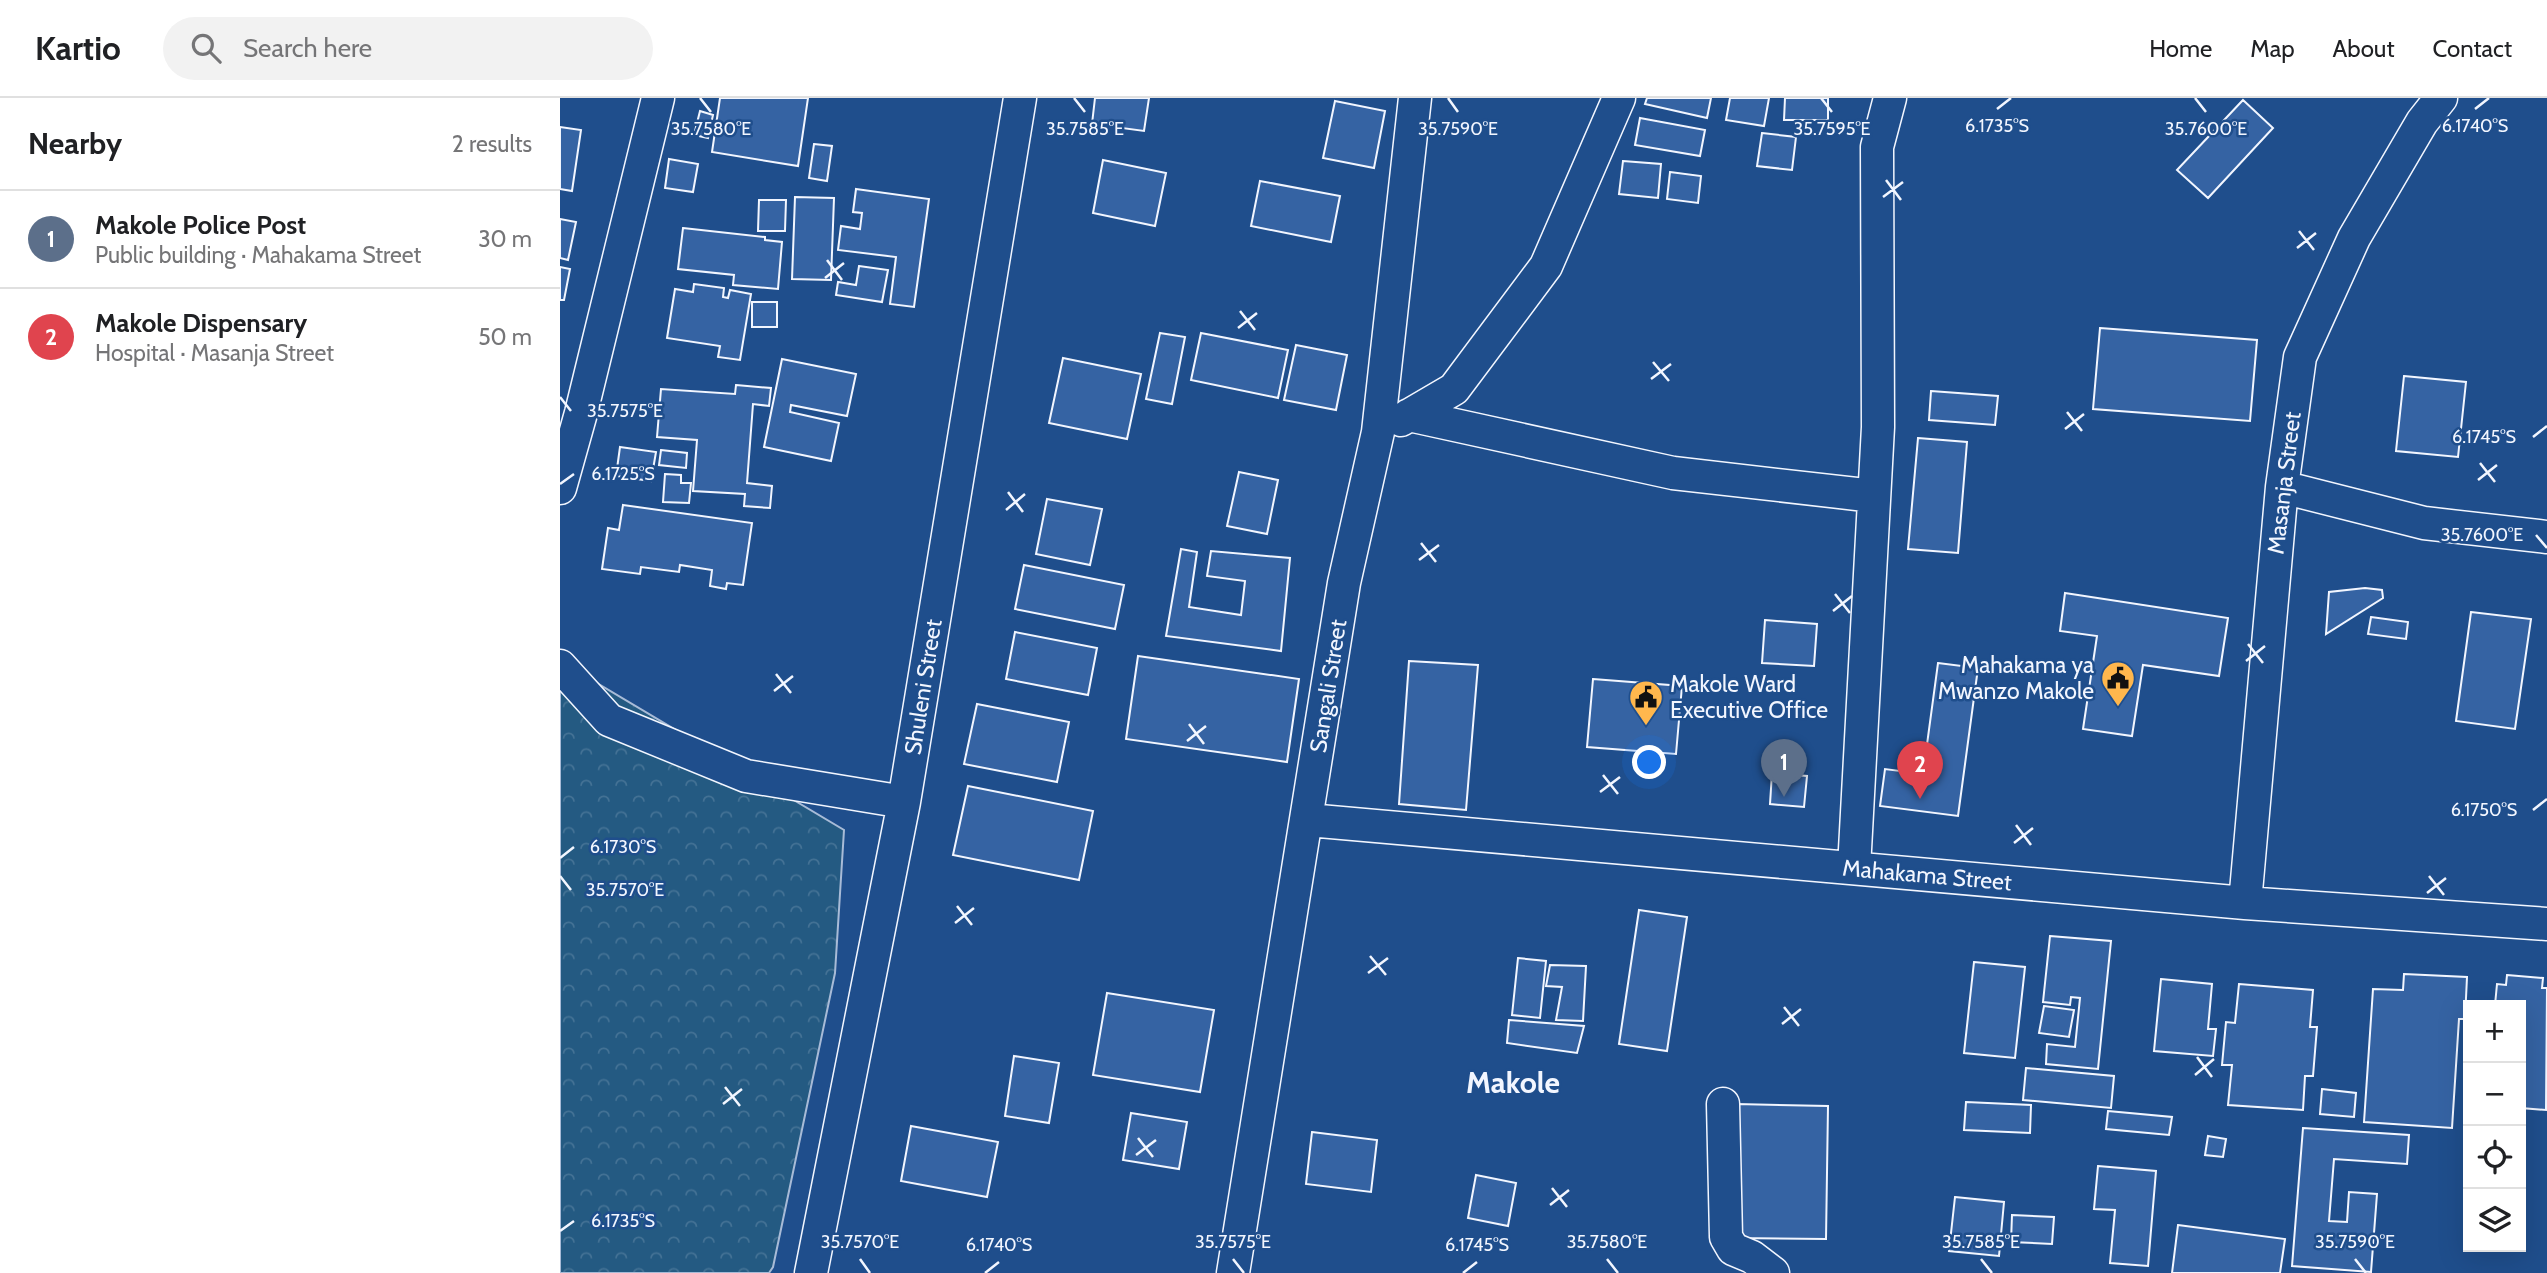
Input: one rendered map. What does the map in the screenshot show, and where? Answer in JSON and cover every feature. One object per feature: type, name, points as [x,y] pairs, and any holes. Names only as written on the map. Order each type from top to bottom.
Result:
[{"type":"street","points":[[560,488],[658,98]]},
{"type":"street","name":"Shuleni Street","points":[[811,1273],[904,802],[1020,98]]},
{"type":"street","name":"Sangali Street","points":[[1233,1273],[1344,583],[1378,432],[1415,98]]},
{"type":"street","points":[[1378,432],[1454,389],[1546,266],[1619,98]]},
{"type":"street","points":[[1854,868],[1878,399],[1877,147],[1890,98]]},
{"type":"street","name":"Masanja Street","points":[[2245,903],[2282,487],[2300,357],[2354,238],[2422,122],[2441,98]]},
{"type":"street","points":[[1409,415],[1673,472],[1874,496]]},
{"type":"street","points":[[2282,487],[2424,523],[2547,537]]},
{"type":"street","points":[[560,666],[609,720],[746,776],[904,802]]},
{"type":"street","name":"Mahakama Street","points":[[1308,820],[2245,903],[2547,924]]},
{"type":"street","points":[[1723,1104],[1726,1237],[1733,1249],[1752,1257],[1773,1273]]},
{"type":"green space","points":[[560,661],[844,830],[835,973],[773,1267],[769,1273],[560,1273]]},
{"type":"building","points":[[720,98],[808,98],[798,166],[712,152]]},
{"type":"building","points":[[1095,98],[1149,98],[1144,131],[1092,124]]},
{"type":"building","points":[[1647,98],[1711,98],[1707,118],[1645,104]]},
{"type":"building","points":[[1730,98],[1769,98],[1764,126],[1726,120]]},
{"type":"building","points":[[1785,98],[1828,98],[1828,120],[1784,120]]},
{"type":"building","points":[[2243,100],[2273,128],[2208,198],[2177,170]]},
{"type":"building","points":[[1335,101],[1385,111],[1374,168],[1323,158]]},
{"type":"building","points":[[700,111],[713,115],[708,138],[694,135]]},
{"type":"building","points":[[1640,118],[1705,130],[1700,156],[1635,145]]},
{"type":"building","points":[[560,127],[581,130],[572,191],[560,189]]},
{"type":"building","points":[[1762,133],[1796,137],[1792,170],[1757,166]]},
{"type":"building","points":[[814,144],[832,146],[827,181],[809,178]]},
{"type":"building","points":[[669,159],[698,164],[693,192],[665,188]]},
{"type":"building","points":[[1103,160],[1166,173],[1155,226],[1093,213]]},
{"type":"building","points":[[1623,161],[1661,164],[1658,198],[1619,194]]},
{"type":"building","points":[[1670,172],[1701,176],[1698,203],[1667,199]]},
{"type":"building","points":[[1260,181],[1340,196],[1331,242],[1251,226]]},
{"type":"building","points":[[856,189],[929,199],[914,307],[890,304],[896,257],[838,250],[841,226],[860,229],[862,213],[853,212]]},
{"type":"building","points":[[795,197],[834,198],[831,280],[792,279]]},
{"type":"building","points":[[759,200],[786,200],[785,231],[758,231]]},
{"type":"building","points":[[560,219],[576,222],[568,260],[560,258]]},
{"type":"building","points":[[683,228],[765,237],[765,240],[782,242],[778,289],[733,285],[734,275],[678,269]]},
{"type":"building","points":[[859,266],[888,270],[882,302],[836,295],[838,282],[856,285]]},
{"type":"building","points":[[560,267],[570,269],[564,300],[560,300]]},
{"type":"building","points":[[694,284],[724,288],[723,297],[728,298],[730,290],[751,294],[740,360],[718,357],[720,346],[667,338],[675,289],[693,292]]},
{"type":"building","points":[[752,302],[777,302],[777,327],[752,327]]},
{"type":"building","points":[[2100,328],[2257,340],[2250,421],[2093,409]]},
{"type":"building","points":[[1160,333],[1185,337],[1172,404],[1146,399]]},
{"type":"building","points":[[1201,333],[1288,350],[1278,398],[1191,380]]},
{"type":"building","points":[[1296,345],[1347,355],[1336,410],[1284,400]]},
{"type":"building","points":[[1063,358],[1141,374],[1127,439],[1049,423]]},
{"type":"building","points":[[782,359],[856,374],[847,416],[791,405],[790,412],[839,423],[831,461],[764,447]]},
{"type":"building","points":[[2404,376],[2466,382],[2458,457],[2396,451]]},
{"type":"building","points":[[736,385],[771,388],[769,406],[753,404],[747,483],[772,486],[770,508],[744,506],[745,494],[693,491],[697,440],[657,437],[661,389],[735,394]]},
{"type":"building","points":[[1931,391],[1998,396],[1995,425],[1929,420]]},
{"type":"building","points":[[1918,438],[1967,442],[1958,553],[1908,549]]},
{"type":"building","points":[[620,447],[656,452],[651,481],[616,476]]},
{"type":"building","points":[[661,450],[687,453],[686,468],[659,465]]},
{"type":"building","points":[[1239,472],[1278,480],[1267,534],[1227,526]]},
{"type":"building","points":[[665,474],[681,475],[681,483],[691,483],[689,503],[663,502]]},
{"type":"building","points":[[1047,499],[1102,509],[1090,565],[1036,554]]},
{"type":"building","points":[[623,505],[752,523],[743,585],[727,583],[726,589],[710,586],[712,570],[680,565],[679,572],[641,567],[640,574],[602,569],[608,528],[619,530]]},
{"type":"building","points":[[1181,549],[1197,552],[1189,607],[1241,615],[1245,581],[1207,576],[1211,551],[1290,558],[1281,651],[1166,636]]},
{"type":"building","points":[[1024,565],[1124,585],[1115,629],[1015,609]]},
{"type":"building","points":[[2365,588],[2382,590],[2383,598],[2326,634],[2329,592]]},
{"type":"building","points":[[2065,593],[2228,618],[2219,676],[2143,665],[2132,736],[2083,729],[2097,636],[2060,631]]},
{"type":"building","points":[[2471,612],[2531,619],[2515,729],[2456,721]]},
{"type":"building","points":[[2371,617],[2408,622],[2406,639],[2368,634]]},
{"type":"building","points":[[1765,620],[1817,624],[1814,666],[1762,663]]},
{"type":"building","points":[[1015,632],[1097,648],[1088,695],[1006,679]]},
{"type":"building","points":[[1138,656],[1299,679],[1287,762],[1126,739]]},
{"type":"building","points":[[1409,661],[1478,665],[1466,810],[1399,804]]},
{"type":"building","points":[[1938,663],[1978,668],[1958,816],[1880,806],[1885,769],[1923,774]]},
{"type":"building","points":[[1593,679],[1682,686],[1676,754],[1587,747]]},
{"type":"building","points":[[977,704],[1069,722],[1057,782],[964,764]]},
{"type":"building","points":[[1772,773],[1807,776],[1804,807],[1770,804]]},
{"type":"building","points":[[968,786],[1093,811],[1079,880],[953,855]]},
{"type":"building","points":[[1639,910],[1687,917],[1667,1051],[1619,1044]]},
{"type":"building","points":[[2050,936],[2111,941],[2098,1069],[2046,1064],[2047,1044],[2075,1047],[2080,998],[2071,997],[2070,1005],[2043,1002]]},
{"type":"building","points":[[1518,958],[1546,961],[1540,1018],[1512,1015]]},
{"type":"building","points":[[1974,962],[2025,967],[2015,1058],[1964,1053]]},
{"type":"building","points":[[1550,965],[1586,966],[1583,1021],[1556,1020],[1562,987],[1546,986]]},
{"type":"building","points":[[2404,974],[2467,977],[2463,1019],[2459,1019],[2452,1128],[2364,1122],[2373,989],[2403,990]]},
{"type":"building","points":[[2507,975],[2543,978],[2542,988],[2547,988],[2546,1110],[2526,1108],[2526,1000],[2495,1000],[2497,984],[2506,985]]},
{"type":"building","points":[[2161,979],[2212,984],[2208,1029],[2216,1029],[2213,1056],[2154,1051]]},
{"type":"building","points":[[2239,984],[2313,990],[2310,1027],[2317,1027],[2313,1076],[2305,1076],[2303,1110],[2228,1105],[2232,1065],[2222,1065],[2226,1022],[2235,1023]]},
{"type":"building","points":[[1107,993],[1214,1010],[1200,1092],[1093,1075]]},
{"type":"building","points":[[2044,1006],[2074,1010],[2069,1037],[2039,1033]]},
{"type":"building","points":[[1509,1020],[1584,1026],[1577,1053],[1507,1043]]},
{"type":"building","points":[[1014,1056],[1059,1063],[1049,1123],[1005,1116]]},
{"type":"building","points":[[2026,1068],[2114,1076],[2111,1108],[2023,1100]]},
{"type":"building","points":[[2322,1089],[2356,1093],[2354,1117],[2320,1114]]},
{"type":"building","points":[[1966,1102],[2031,1105],[2030,1133],[1964,1130]]},
{"type":"building","points":[[1736,1104],[1828,1106],[1826,1239],[1734,1238]]},
{"type":"building","points":[[2108,1111],[2172,1117],[2169,1135],[2106,1129]]},
{"type":"building","points":[[1131,1113],[1187,1122],[1179,1169],[1123,1160]]},
{"type":"building","points":[[911,1126],[998,1142],[987,1197],[901,1181]]},
{"type":"building","points":[[2303,1128],[2409,1135],[2407,1164],[2334,1159],[2329,1221],[2347,1222],[2349,1192],[2377,1194],[2371,1272],[2292,1266]]},
{"type":"building","points":[[1312,1132],[1377,1140],[1371,1192],[1306,1184]]},
{"type":"building","points":[[2208,1136],[2226,1139],[2223,1157],[2205,1155]]},
{"type":"building","points":[[2098,1166],[2156,1171],[2148,1266],[2110,1263],[2115,1210],[2094,1209]]},
{"type":"building","points":[[1476,1175],[1516,1183],[1508,1226],[1468,1218]]},
{"type":"building","points":[[1955,1197],[2004,1202],[1999,1256],[1949,1251]]},
{"type":"building","points":[[2012,1215],[2054,1217],[2052,1244],[2011,1242]]},
{"type":"building","points":[[2178,1225],[2285,1239],[2280,1273],[2172,1273]]},
{"type":"place","name":"Mahakama ya Mwanzo Makole","points":[[2118,708]]},
{"type":"place","name":"Makole Ward Executive Office","points":[[1646,727]]},
{"type":"place","name":"Makole Police Post","points":[[1784,797]]},
{"type":"place","name":"Makole Dispensary","points":[[1920,799]]},
{"type":"district","name":"Makole","points":[[1513,1083]]}]
